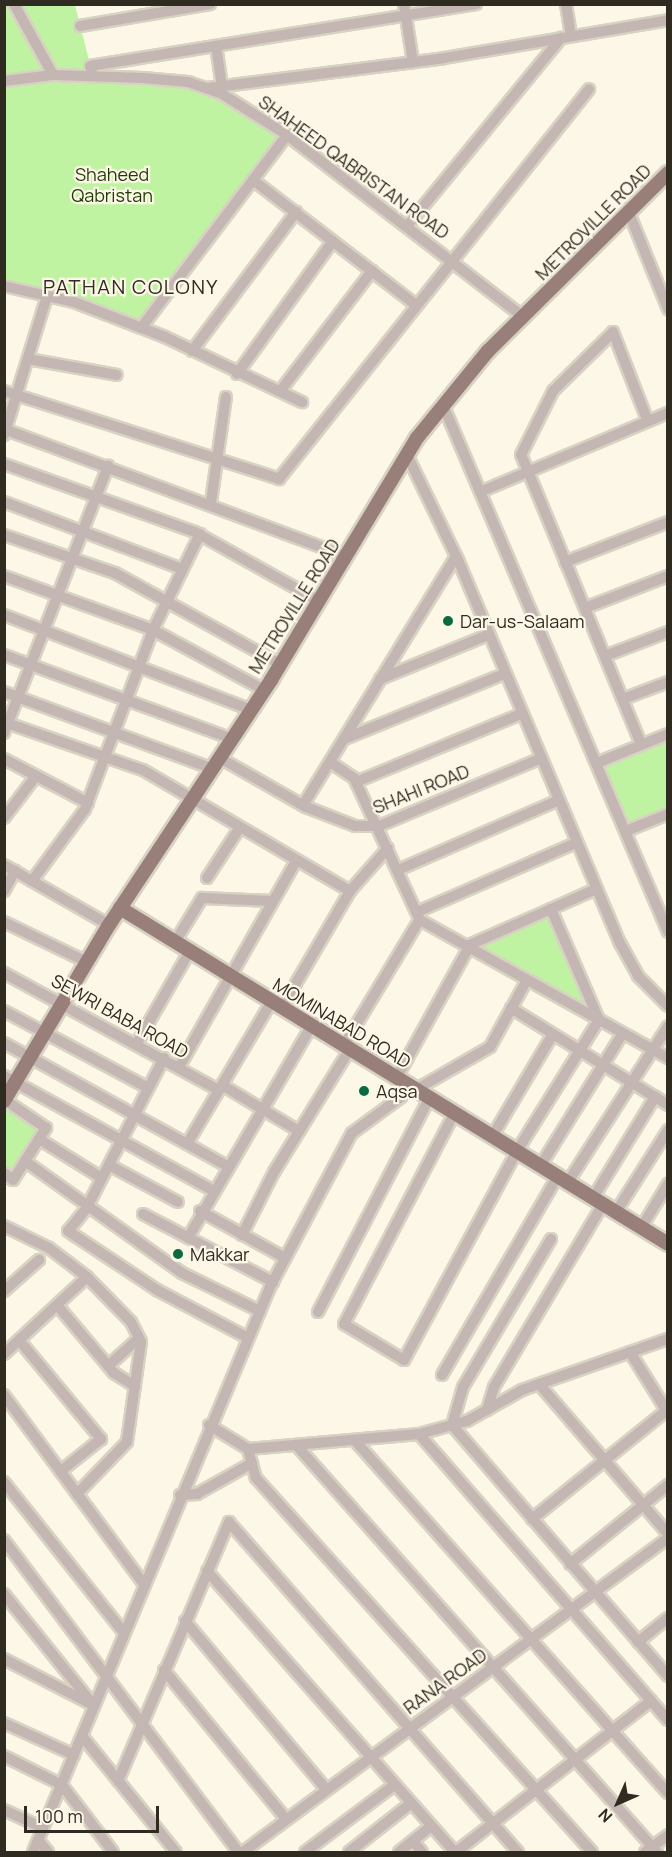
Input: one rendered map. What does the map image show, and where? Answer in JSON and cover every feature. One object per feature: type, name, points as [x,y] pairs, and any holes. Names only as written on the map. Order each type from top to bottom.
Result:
[{"type":"main road","name":"METROVILLE ROAD","points":[[5,1100],[10,1080],[31,1057],[109,925],[264,690],[407,455],[443,405],[523,317],[668,173]]},
{"type":"main road","name":"MOMINABAD ROAD","points":[[120,908],[641,1228],[666,1241]]},
{"type":"street","points":[[14,4],[53,75]]},
{"type":"street","points":[[80,26],[210,4]]},
{"type":"street","points":[[93,76],[90,66],[216,46],[405,10],[476,4]]},
{"type":"street","points":[[408,225],[566,37],[566,4]]},
{"type":"street","points":[[405,10],[413,62]]},
{"type":"street","points":[[205,88],[413,62],[668,20]]},
{"type":"street","points":[[216,46],[222,86]]},
{"type":"street","name":"SHAHEED QABRISTAN ROAD","points":[[4,81],[53,75],[93,76],[188,82],[205,88],[287,135],[452,258],[523,317]]},
{"type":"street","points":[[4,391],[279,479],[452,258],[589,89]]},
{"type":"street","points":[[141,328],[287,135]]},
{"type":"street","points":[[253,180],[416,304]]},
{"type":"street","points":[[192,351],[296,212]]},
{"type":"street","points":[[629,213],[668,309]]},
{"type":"street","points":[[237,374],[333,241]]},
{"type":"street","points":[[280,390],[372,271]]},
{"type":"street","points":[[4,286],[47,296],[141,328],[302,402]]},
{"type":"street","points":[[47,296],[5,431],[211,502],[346,556]]},
{"type":"street","points":[[641,744],[521,455],[553,391],[613,332],[647,419]]},
{"type":"street","points":[[28,358],[117,375]]},
{"type":"street","points":[[211,502],[226,398]]},
{"type":"street","points":[[443,405],[668,932]]},
{"type":"street","points":[[480,492],[668,412]]},
{"type":"street","points":[[407,455],[456,556],[539,759],[596,889],[638,976],[668,1006]]},
{"type":"street","points":[[4,464],[200,534],[319,601]]},
{"type":"street","points":[[108,466],[6,726],[143,770],[191,803],[350,891]]},
{"type":"street","points":[[4,502],[182,569]]},
{"type":"street","points":[[565,562],[668,522]]},
{"type":"street","points":[[32,881],[88,803],[153,630],[200,534]]},
{"type":"street","points":[[4,535],[115,573],[280,664]]},
{"type":"street","points":[[303,805],[456,556]]},
{"type":"street","points":[[4,576],[153,630],[264,690]]},
{"type":"street","points":[[585,608],[668,576]]},
{"type":"street","points":[[4,615],[251,710]]},
{"type":"street","points":[[605,656],[668,632]]},
{"type":"street","points":[[380,680],[488,635]]},
{"type":"street","points":[[4,655],[232,739]]},
{"type":"street","points":[[344,739],[504,674]]},
{"type":"street","points":[[623,699],[668,682]]},
{"type":"street","name":"SHAHI ROAD","points":[[4,692],[116,733],[217,763],[303,805],[355,826],[379,826],[539,759]]},
{"type":"street","points":[[356,782],[521,714]]},
{"type":"street","points":[[597,763],[668,734]]},
{"type":"street","points":[[4,759],[88,803]]},
{"type":"street","points":[[330,762],[356,782],[379,826],[418,916],[527,980],[668,1058]]},
{"type":"street","points":[[4,818],[36,776]]},
{"type":"street","points":[[398,870],[557,801]]},
{"type":"street","points":[[626,831],[668,814]]},
{"type":"street","points":[[207,878],[239,829]]},
{"type":"street","points":[[242,1235],[418,916],[576,843]]},
{"type":"street","points":[[187,1144],[220,1088],[350,891],[388,848]]},
{"type":"street","points":[[179,1067],[296,861]]},
{"type":"street","points":[[4,865],[109,925]]},
{"type":"street","points":[[4,891],[15,871]]},
{"type":"street","points":[[33,1852],[209,1425],[273,1282],[352,1133],[401,1097],[468,946],[596,889]]},
{"type":"street","points":[[175,942],[202,898],[272,902]]},
{"type":"street","points":[[551,909],[599,1020]]},
{"type":"street","points":[[4,922],[87,962]]},
{"type":"street","points":[[137,1043],[190,951]]},
{"type":"street","name":"SEWRI BABA ROAD","points":[[4,974],[63,1003],[179,1067],[261,1107],[299,1131]]},
{"type":"street","points":[[407,1084],[490,1047],[527,980]]},
{"type":"street","points":[[512,1008],[602,1067],[668,1105]]},
{"type":"street","points":[[4,1011],[148,1088]]},
{"type":"street","points":[[455,1112],[344,1324],[404,1360],[517,1151],[599,1020]]},
{"type":"street","points":[[188,1238],[212,1190],[312,1025]]},
{"type":"street","points":[[442,1375],[563,1179],[668,1026]]},
{"type":"street","points":[[541,1166],[623,1033]]},
{"type":"street","points":[[492,1135],[553,1034]]},
{"type":"street","points":[[4,1043],[227,1166]]},
{"type":"street","points":[[164,1058],[86,1209],[69,1231],[157,1290],[248,1338]]},
{"type":"street","points":[[10,1080],[212,1190]]},
{"type":"street","points":[[318,1312],[430,1097]]},
{"type":"street","points":[[487,1410],[495,1387],[655,1097]]},
{"type":"street","points":[[4,1173],[13,1180],[46,1128],[5,1100]]},
{"type":"street","points":[[616,1212],[668,1130]]},
{"type":"street","points":[[39,1139],[102,1178]]},
{"type":"street","points":[[25,1161],[86,1209],[182,1273],[260,1311]]},
{"type":"street","points":[[109,1165],[178,1202]]},
{"type":"street","points":[[641,1228],[668,1184]]},
{"type":"street","points":[[200,1211],[285,1258]]},
{"type":"street","points":[[143,1214],[273,1282]]},
{"type":"street","points":[[4,1226],[49,1248],[87,1277],[131,1323],[139,1338],[127,1442],[77,1494]]},
{"type":"street","points":[[452,1425],[463,1387],[551,1239]]},
{"type":"street","points":[[4,1291],[39,1260]]},
{"type":"street","points":[[4,1354],[87,1277]]},
{"type":"street","points":[[57,1305],[108,1366],[135,1386]]},
{"type":"street","points":[[108,1366],[139,1338]]},
{"type":"street","points":[[209,1425],[248,1449],[357,1443],[419,1434],[452,1425],[539,1384],[668,1339]]},
{"type":"street","points":[[20,1340],[101,1439],[61,1471]]},
{"type":"street","points":[[532,1519],[667,1412],[630,1352]]},
{"type":"street","points":[[539,1384],[668,1534]]},
{"type":"street","points":[[4,1395],[144,1584]]},
{"type":"street","points":[[452,1425],[668,1676]]},
{"type":"street","points":[[419,1434],[668,1720]]},
{"type":"street","points":[[357,1443],[668,1792]]},
{"type":"street","points":[[297,1446],[575,1761],[651,1851],[668,1835]]},
{"type":"street","points":[[248,1449],[256,1478],[454,1695],[536,1792],[592,1852]]},
{"type":"street","points":[[180,1495],[197,1494],[252,1463]]},
{"type":"street","points":[[4,1482],[124,1633]]},
{"type":"street","points":[[570,1564],[668,1485]]},
{"type":"street","points":[[118,1781],[140,1723],[229,1522],[411,1727],[493,1827],[518,1852]]},
{"type":"street","name":"RANA ROAD","points":[[240,1852],[668,1538]]},
{"type":"street","points":[[4,1540],[140,1723],[240,1852]]},
{"type":"street","points":[[207,1571],[368,1759],[456,1852],[493,1827],[651,1701]]},
{"type":"street","points":[[4,1594],[94,1706]]},
{"type":"street","points":[[638,1642],[668,1618]]},
{"type":"street","points":[[185,1621],[326,1790]]},
{"type":"street","points":[[4,1659],[94,1706]]},
{"type":"street","points":[[164,1670],[286,1819]]},
{"type":"street","points":[[4,1723],[74,1755]]},
{"type":"street","points":[[82,1736],[176,1852]]},
{"type":"street","points":[[4,1756],[62,1785],[113,1852]]},
{"type":"street","points":[[305,1852],[393,1786]]},
{"type":"street","points":[[349,1852],[410,1804]]},
{"type":"street","points":[[4,1810],[43,1828]]},
{"type":"street","points":[[399,1852],[430,1827]]},
{"type":"street","points":[[38,1840],[48,1852]]},
{"type":"street","points":[[413,1841],[422,1852]]},
{"type":"green space","name":"Shaheed Qabristan","points":[[5,5],[75,5],[93,76],[188,82],[285,133],[141,328],[5,286]]},
{"type":"green space","points":[[667,734],[667,814],[625,831],[597,763]]},
{"type":"green space","points":[[551,909],[599,1020],[469,947]]},
{"type":"green space","points":[[4,1101],[46,1128],[13,1180],[5,1173]]},
{"type":"place","name":"Dar-us-Salaam","points":[[448,621]]},
{"type":"place","name":"Aqsa","points":[[364,1091]]},
{"type":"place","name":"Makkar","points":[[178,1254]]},
{"type":"district","name":"PATHAN COLONY","points":[[131,286]]}]
